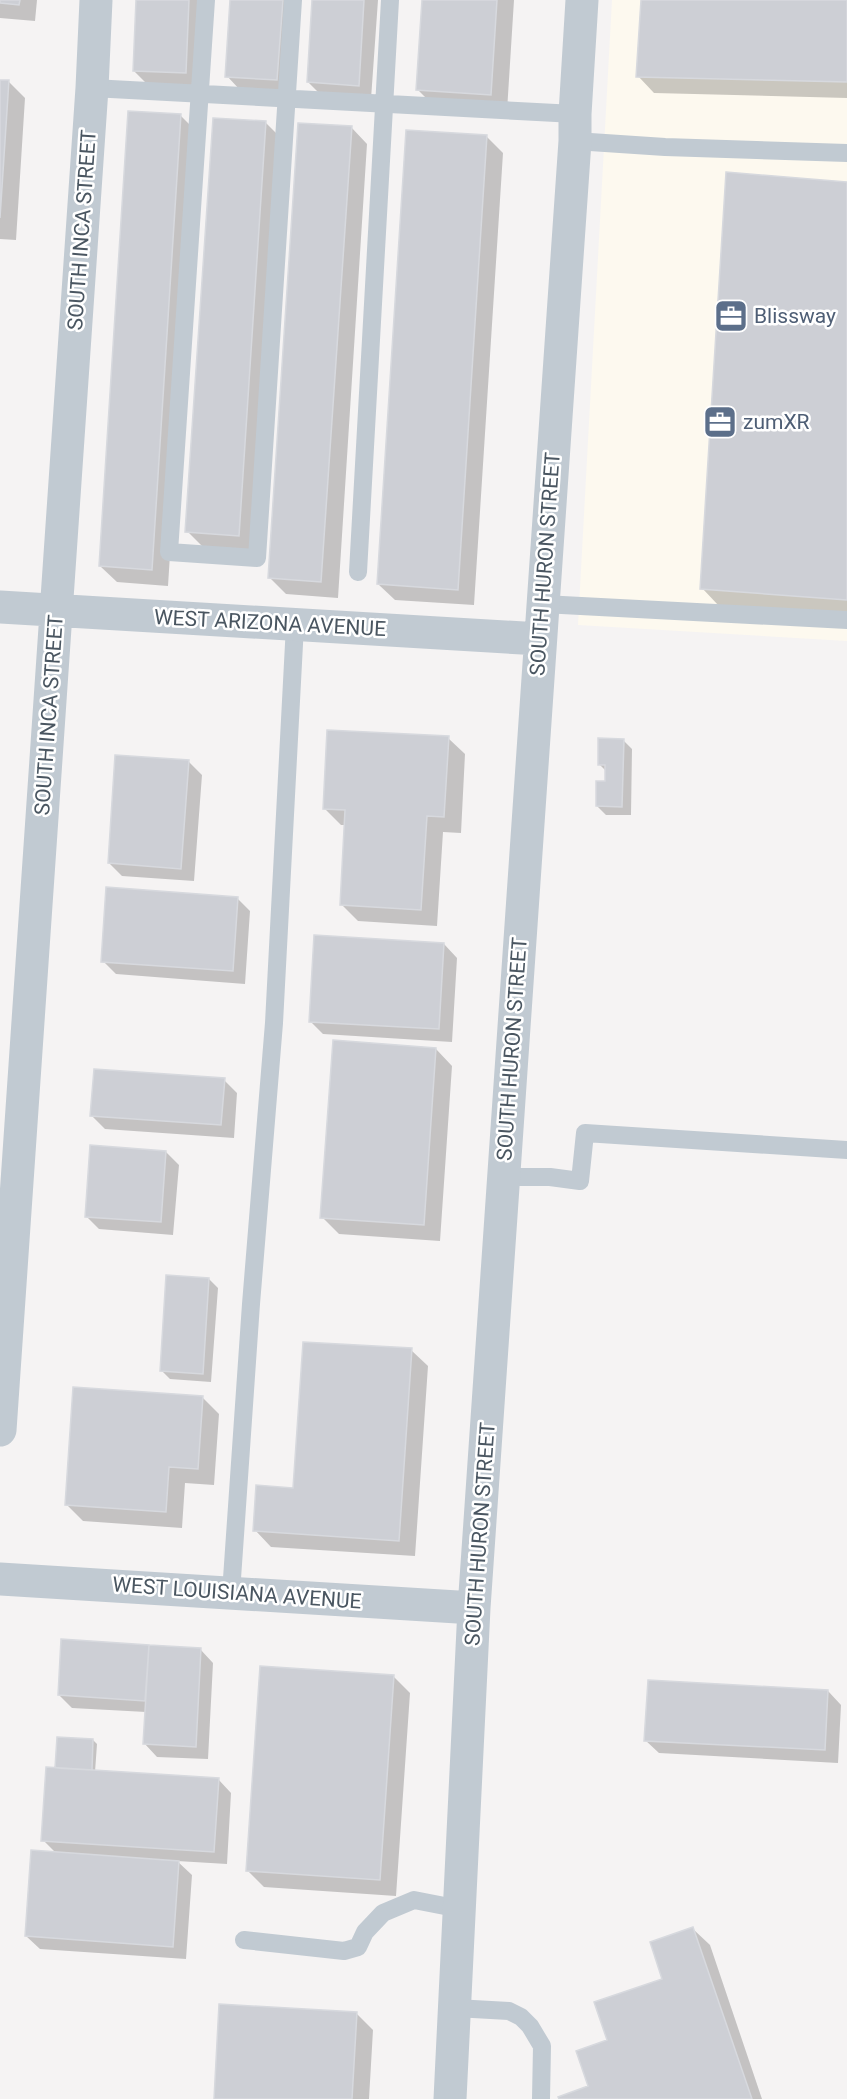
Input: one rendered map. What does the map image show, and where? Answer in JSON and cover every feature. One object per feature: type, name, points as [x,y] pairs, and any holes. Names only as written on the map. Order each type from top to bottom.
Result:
[{"type":"street","name":"SOUTH INCA STREET","points":[[0,1430],[92,88],[96,0]]},
{"type":"street","name":"SOUTH HURON STREET","points":[[450,2099],[474,1608],[582,0]]},
{"type":"street","name":"WEST ARIZONA AVENUE","points":[[0,607],[540,639]]},
{"type":"street","name":"WEST LOUISIANA AVENUE","points":[[0,1579],[474,1608]]},
{"type":"lane","points":[[206,0],[169,552],[257,558],[293,0]]},
{"type":"lane","points":[[358,572],[390,0]]},
{"type":"lane","points":[[92,88],[385,103],[575,127],[665,147],[847,153]]},
{"type":"lane","points":[[543,604],[847,620]]},
{"type":"lane","points":[[231,1593],[250,1315],[274,1023],[295,625]]},
{"type":"lane","points":[[503,1178],[550,1177],[580,1181],[585,1133],[847,1150]]},
{"type":"lane","points":[[244,1940],[344,1951],[357,1947],[365,1932],[383,1912],[414,1900],[460,1908]]},
{"type":"lane","points":[[455,2008],[509,2011],[521,2017],[531,2026],[542,2046],[541,2099]]},
{"type":"shaded area","points":[[612,0],[847,0],[847,641],[578,625]]},
{"type":"building","points":[[0,0],[20,0],[19,5],[0,3]]},
{"type":"building","points":[[136,0],[189,0],[186,73],[133,71]]},
{"type":"building","points":[[230,0],[283,0],[277,80],[225,77]]},
{"type":"building","points":[[312,0],[364,0],[359,86],[307,82]]},
{"type":"building","points":[[422,0],[497,0],[491,95],[416,90]]},
{"type":"building","points":[[641,0],[847,0],[847,82],[636,77]]},
{"type":"building","points":[[0,80],[9,80],[0,218]]},
{"type":"building","points":[[128,111],[181,114],[152,570],[99,566]]},
{"type":"building","points":[[213,118],[266,121],[239,536],[185,532]]},
{"type":"building","points":[[298,123],[352,126],[321,582],[268,578]]},
{"type":"building","points":[[406,130],[487,135],[458,590],[377,584]]},
{"type":"building","points":[[726,172],[847,182],[847,600],[700,589]]},
{"type":"building","points":[[327,730],[449,736],[444,817],[427,816],[421,910],[340,905],[345,810],[323,809]]},
{"type":"building","points":[[598,738],[624,739],[622,807],[596,806],[596,781],[605,781],[605,765],[598,765]]},
{"type":"building","points":[[115,755],[189,760],[181,869],[108,863]]},
{"type":"building","points":[[106,887],[238,897],[233,971],[101,962]]},
{"type":"building","points":[[314,935],[444,943],[439,1029],[309,1022]]},
{"type":"building","points":[[333,1040],[436,1048],[424,1225],[320,1218]]},
{"type":"building","points":[[94,1069],[225,1078],[221,1125],[90,1116]]},
{"type":"building","points":[[90,1145],[166,1151],[161,1222],[85,1217]]},
{"type":"building","points":[[166,1275],[209,1278],[203,1374],[160,1371]]},
{"type":"building","points":[[303,1342],[412,1348],[399,1541],[253,1531],[256,1485],[293,1488]]},
{"type":"building","points":[[73,1387],[203,1396],[198,1469],[169,1467],[166,1512],[65,1505]]},
{"type":"building","points":[[61,1639],[149,1645],[145,1701],[58,1695]]},
{"type":"building","points":[[149,1645],[201,1648],[196,1747],[143,1744]]},
{"type":"building","points":[[260,1666],[394,1675],[380,1880],[246,1871]]},
{"type":"building","points":[[648,1680],[828,1690],[825,1750],[644,1741]]},
{"type":"building","points":[[57,1737],[93,1739],[92,1770],[55,1768]]},
{"type":"building","points":[[46,1767],[219,1778],[214,1852],[41,1841]]},
{"type":"building","points":[[31,1850],[179,1861],[173,1947],[25,1936]]},
{"type":"building","points":[[693,1927],[752,2099],[559,2099],[558,2097],[588,2086],[576,2051],[607,2040],[594,2002],[662,1979],[650,1942]]},
{"type":"building","points":[[219,2004],[357,2012],[352,2099],[214,2099]]},
{"type":"place","name":"Blissway","points":[[731,316]]},
{"type":"place","name":"zumXR","points":[[720,422]]}]
